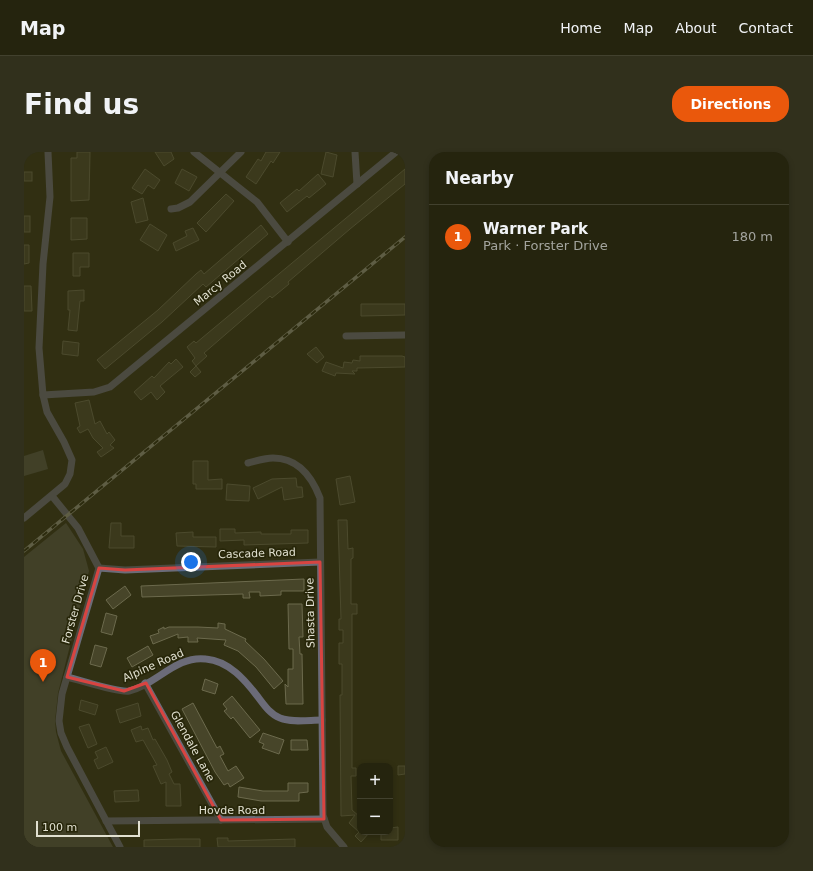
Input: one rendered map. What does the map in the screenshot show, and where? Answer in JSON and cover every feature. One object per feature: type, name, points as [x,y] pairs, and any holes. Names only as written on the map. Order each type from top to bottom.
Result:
[{"type":"street","points":[[24,518],[52,496],[68,479],[72,460],[64,442],[46,412],[42,395],[39,348],[43,264],[50,197],[48,152]]},
{"type":"street","points":[[194,152],[257,202],[288,242]]},
{"type":"street","points":[[171,209],[185,206],[241,152]]},
{"type":"street","points":[[355,152],[357,184]]},
{"type":"street","name":"Marcy Road","points":[[42,395],[94,392],[110,387],[396,152]]},
{"type":"street","points":[[346,336],[405,336]]},
{"type":"street","name":"Shasta Drive","points":[[248,463],[273,458],[298,466],[308,474],[314,483],[320,498],[324,819]]},
{"type":"street","name":"Forster Drive","points":[[52,496],[78,528],[99,568],[67,677],[60,708],[61,733],[120,847]]},
{"type":"street","name":"Cascade Road","points":[[99,568],[125,570],[320,562]]},
{"type":"street","name":"Alpine Road","points":[[67,677],[124,691],[130,690],[177,665],[192,660],[207,659],[232,669],[277,717],[285,719],[322,720]]},
{"type":"street","name":"Glendale Lane","points":[[146,682],[221,820]]},
{"type":"street","points":[[324,819],[327,827],[344,847]]},
{"type":"street","name":"Hovde Road","points":[[106,821],[324,819]]},
{"type":"highlighted area","points":[[320,562],[324,819],[221,820],[146,683],[124,691],[67,677],[99,568],[125,570]]},
{"type":"green space","points":[[43,450],[48,469],[24,476],[24,456]]},
{"type":"green space","points":[[66,523],[83,549],[89,571],[58,693],[55,721],[56,732],[61,751],[113,847],[24,847],[24,557]]},
{"type":"building","points":[[77,152],[90,152],[89,200],[71,201],[71,158],[77,158]]},
{"type":"building","points":[[155,152],[171,152],[174,159],[164,166]]},
{"type":"building","points":[[266,152],[280,152],[273,163],[271,161],[256,184],[246,177],[258,159],[261,161]]},
{"type":"building","points":[[326,152],[337,155],[333,177],[321,174]]},
{"type":"building","points":[[145,169],[160,180],[154,189],[148,185],[142,194],[132,188]]},
{"type":"building","points":[[182,169],[197,177],[189,191],[175,183]]},
{"type":"building","points":[[405,169],[405,184],[288,282],[289,284],[272,298],[270,296],[204,353],[207,356],[196,366],[192,361],[195,358],[187,347],[194,341],[196,343]]},
{"type":"building","points":[[24,172],[32,172],[32,181],[24,181]]},
{"type":"building","points":[[318,174],[326,184],[309,198],[307,196],[287,212],[280,203],[297,189],[299,191]]},
{"type":"building","points":[[226,194],[234,201],[206,232],[197,223]]},
{"type":"building","points":[[143,198],[148,220],[136,223],[131,202]]},
{"type":"building","points":[[24,216],[30,216],[30,232],[24,232]]},
{"type":"building","points":[[71,218],[87,218],[87,239],[71,240]]},
{"type":"building","points":[[150,224],[167,235],[158,251],[140,240]]},
{"type":"building","points":[[261,225],[268,234],[206,287],[203,284],[162,322],[105,369],[97,360],[158,310],[196,274],[201,270],[204,274]]},
{"type":"building","points":[[193,228],[199,240],[176,251],[173,243],[187,236],[185,231]]},
{"type":"building","points":[[24,245],[29,245],[29,263],[24,264]]},
{"type":"building","points":[[73,253],[89,253],[89,267],[80,267],[80,276],[73,276]]},
{"type":"building","points":[[24,286],[31,286],[32,311],[24,311]]},
{"type":"building","points":[[84,290],[84,301],[80,301],[77,331],[68,330],[70,310],[68,310],[68,291]]},
{"type":"building","points":[[361,304],[405,304],[405,315],[361,316]]},
{"type":"building","points":[[63,341],[79,343],[78,356],[62,354]]},
{"type":"building","points":[[316,347],[324,357],[317,363],[307,354]]},
{"type":"building","points":[[360,356],[402,356],[405,357],[405,367],[357,368],[357,371],[352,371],[355,374],[336,373],[335,376],[322,371],[326,362],[343,368],[344,362],[352,363],[353,360],[360,361]]},
{"type":"building","points":[[176,359],[183,367],[160,386],[165,392],[157,400],[151,392],[141,400],[134,392],[152,376],[154,378],[169,362],[171,364]]},
{"type":"building","points":[[196,366],[201,372],[195,377],[190,372]]},
{"type":"building","points":[[89,400],[95,424],[100,421],[107,434],[109,432],[115,440],[110,445],[114,448],[101,457],[97,452],[103,448],[93,438],[88,429],[80,433],[77,428],[80,426],[75,403]]},
{"type":"building","points":[[193,461],[208,461],[208,480],[222,479],[222,489],[196,489],[196,484],[193,484]]},
{"type":"building","points":[[350,476],[355,502],[340,505],[336,479]]},
{"type":"building","points":[[296,478],[297,487],[302,487],[303,497],[284,500],[282,487],[258,499],[253,488],[272,479]]},
{"type":"building","points":[[227,484],[250,486],[249,501],[226,500]]},
{"type":"building","points":[[338,520],[347,520],[348,549],[353,548],[353,558],[351,559],[351,604],[357,604],[357,614],[352,614],[352,768],[356,768],[356,776],[351,776],[352,810],[357,814],[357,830],[349,823],[355,815],[341,816],[340,695],[342,695],[342,664],[339,664],[339,643],[343,643],[343,630],[339,630],[339,619],[341,619]]},
{"type":"building","points":[[111,523],[121,523],[121,536],[134,536],[134,548],[109,548]]},
{"type":"building","points":[[220,529],[235,529],[235,533],[261,532],[261,534],[291,534],[291,530],[308,530],[308,543],[244,545],[244,540],[220,541]]},
{"type":"building","points":[[193,532],[193,537],[216,537],[216,547],[177,546],[176,533]]},
{"type":"building","points":[[304,579],[304,591],[281,591],[281,595],[260,596],[260,592],[249,592],[250,598],[243,598],[243,594],[142,597],[141,586]]},
{"type":"building","points":[[125,586],[131,595],[113,609],[106,600]]},
{"type":"building","points":[[288,604],[302,604],[303,637],[299,637],[300,654],[302,654],[303,704],[286,704],[285,684],[288,687],[288,669],[293,669],[293,649],[289,649]]},
{"type":"building","points":[[106,613],[117,616],[112,635],[101,632]]},
{"type":"building","points":[[218,623],[225,624],[225,629],[246,639],[245,641],[264,659],[283,681],[274,689],[256,667],[238,651],[224,645],[226,640],[197,638],[198,642],[188,642],[188,637],[178,638],[178,634],[153,644],[150,636],[159,633],[158,630],[164,627],[164,629],[169,627],[218,628]]},
{"type":"building","points":[[95,645],[107,648],[101,667],[90,664]]},
{"type":"building","points":[[148,646],[153,655],[132,667],[127,658]]},
{"type":"building","points":[[205,679],[218,684],[215,694],[202,690]]},
{"type":"building","points":[[232,696],[260,730],[250,738],[233,717],[231,719],[224,711],[227,709],[223,704]]},
{"type":"building","points":[[81,700],[98,705],[95,715],[79,710]]},
{"type":"building","points":[[138,703],[141,716],[120,723],[116,710]]},
{"type":"building","points":[[193,703],[217,748],[220,746],[224,754],[220,756],[228,771],[236,766],[244,778],[230,787],[228,783],[224,785],[215,772],[182,709]]},
{"type":"building","points":[[89,724],[97,744],[88,748],[79,727]]},
{"type":"building","points":[[141,726],[142,730],[148,728],[153,740],[155,739],[167,760],[172,772],[169,774],[174,784],[180,784],[181,806],[166,806],[166,782],[161,784],[153,766],[157,765],[143,740],[136,742],[131,730]]},
{"type":"building","points":[[263,733],[284,740],[279,754],[262,748],[264,744],[259,742]]},
{"type":"building","points":[[291,740],[307,740],[308,750],[291,750]]},
{"type":"building","points":[[106,747],[113,762],[98,769],[94,760],[98,758],[95,752]]},
{"type":"building","points":[[398,766],[405,766],[405,774],[398,775]]},
{"type":"building","points":[[288,783],[308,783],[308,792],[299,793],[299,801],[261,801],[238,797],[239,787],[263,791],[288,791]]},
{"type":"building","points":[[138,790],[139,801],[115,802],[114,791]]},
{"type":"building","points":[[398,827],[398,840],[381,840],[381,835],[393,835],[393,828]]},
{"type":"building","points":[[357,834],[367,835],[361,842],[355,836]]},
{"type":"building","points":[[217,838],[228,838],[228,841],[295,839],[295,847],[218,847]]},
{"type":"building","points":[[200,839],[200,847],[144,847],[144,840]]},
{"type":"railway","points":[[24,551],[405,237]]},
{"type":"place","name":"Warner Park","points":[[43,682]]}]
